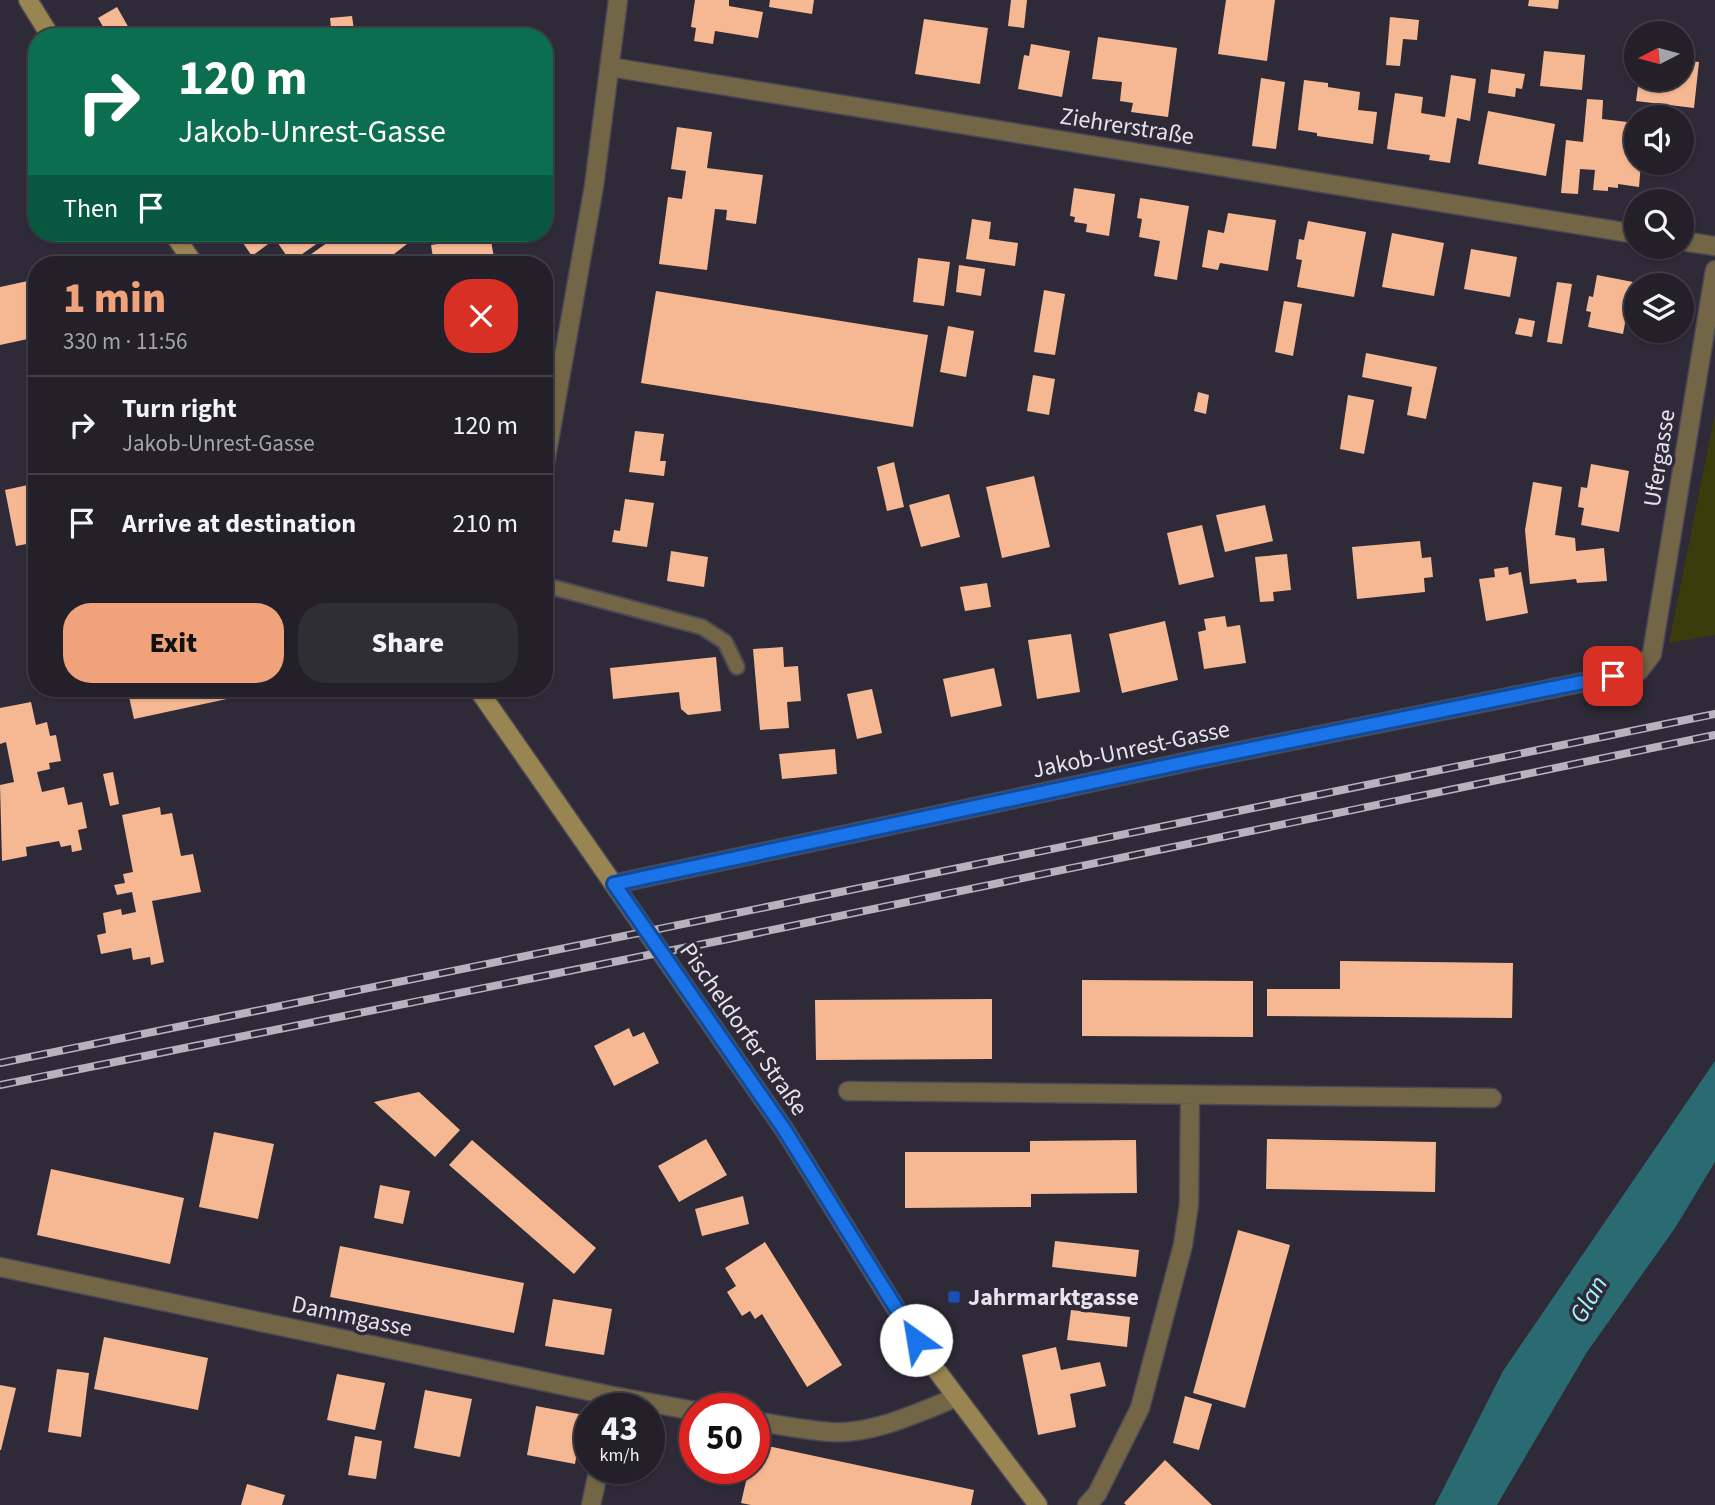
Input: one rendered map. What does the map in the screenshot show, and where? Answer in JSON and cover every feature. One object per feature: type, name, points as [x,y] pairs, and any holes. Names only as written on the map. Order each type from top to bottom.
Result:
[{"type":"main road","points":[[29,0],[46,28]]},
{"type":"main road","name":"Pischeldorfer Straße","points":[[483,697],[784,1129],[925,1355],[1035,1504]]},
{"type":"street","points":[[553,419],[594,186],[618,0]]},
{"type":"street","name":"Ziehrerstraße","points":[[610,67],[1624,232]]},
{"type":"street","points":[[1694,243],[1715,246]]},
{"type":"street","name":"Ufergasse","points":[[1652,654],[1715,270]]},
{"type":"street","name":"Jakob-Unrest-Gasse","points":[[614,884],[1196,760],[1639,671],[1652,654]]},
{"type":"street","points":[[848,1091],[1492,1098]]},
{"type":"street","points":[[1087,1505],[1097,1493],[1140,1408],[1169,1304],[1183,1245],[1189,1204],[1190,1095]]},
{"type":"street","name":"Dammgasse","points":[[0,1267],[574,1394]]},
{"type":"street","points":[[770,1423],[832,1432],[864,1429],[911,1416],[956,1398]]},
{"type":"street","points":[[591,1505],[596,1484]]},
{"type":"lane","points":[[553,586],[702,627],[725,642],[737,667]]},
{"type":"shaded area","points":[[1715,414],[1715,635],[1669,643]]},
{"type":"water","name":"Glan","points":[[1715,1061],[1715,1162],[1675,1228],[1587,1352],[1497,1505],[1435,1505],[1503,1371]]},
{"type":"building","points":[[695,0],[729,0],[729,6],[763,12],[758,38],[715,31],[713,44],[694,41],[696,28],[691,27]]},
{"type":"building","points":[[770,0],[814,0],[812,14],[769,7]]},
{"type":"building","points":[[1011,0],[1027,0],[1024,28],[1008,26]]},
{"type":"building","points":[[1226,0],[1275,0],[1267,61],[1218,54]]},
{"type":"building","points":[[1529,0],[1559,0],[1558,9],[1528,6]]},
{"type":"building","points":[[117,7],[129,28],[104,28],[98,18]]},
{"type":"building","points":[[352,16],[354,28],[331,28],[330,18]]},
{"type":"building","points":[[1390,17],[1419,20],[1417,40],[1403,39],[1400,66],[1386,65]]},
{"type":"building","points":[[924,19],[988,28],[980,84],[915,74]]},
{"type":"building","points":[[1098,37],[1177,48],[1168,117],[1131,112],[1133,103],[1120,101],[1122,82],[1092,79]]},
{"type":"building","points":[[1031,44],[1070,51],[1062,97],[1018,89],[1024,55],[1029,56]]},
{"type":"building","points":[[1544,51],[1585,55],[1582,90],[1540,86]]},
{"type":"building","points":[[1694,61],[1699,62],[1694,108],[1694,105],[1636,101],[1637,91],[1694,91]]},
{"type":"building","points":[[1491,69],[1525,74],[1522,89],[1516,88],[1515,97],[1488,93]]},
{"type":"building","points":[[1451,75],[1476,79],[1470,121],[1457,118],[1450,163],[1429,160],[1430,155],[1387,149],[1395,93],[1423,97],[1421,113],[1445,117]]},
{"type":"building","points":[[1261,78],[1285,82],[1276,149],[1252,146]]},
{"type":"building","points":[[1304,80],[1360,92],[1358,110],[1377,112],[1373,144],[1317,136],[1317,133],[1298,130]]},
{"type":"building","points":[[1587,99],[1603,100],[1602,119],[1624,122],[1624,175],[1640,175],[1639,187],[1618,184],[1618,188],[1608,187],[1608,191],[1593,190],[1595,170],[1580,169],[1578,194],[1561,193],[1566,140],[1583,142]]},
{"type":"building","points":[[1488,111],[1555,124],[1546,176],[1478,164]]},
{"type":"building","points":[[677,127],[712,132],[707,168],[763,175],[756,224],[726,220],[727,210],[715,209],[707,270],[659,264],[668,197],[682,199],[686,171],[671,169]]},
{"type":"building","points":[[1074,188],[1115,194],[1109,236],[1086,232],[1087,224],[1074,222],[1075,217],[1070,216]]},
{"type":"building","points":[[1140,198],[1189,206],[1177,280],[1154,276],[1160,241],[1139,237],[1142,219],[1137,218]]},
{"type":"building","points":[[1228,213],[1276,220],[1268,271],[1220,263],[1218,270],[1202,267],[1208,230],[1224,233]]},
{"type":"building","points":[[972,219],[991,222],[989,239],[1018,243],[1015,266],[966,259]]},
{"type":"building","points":[[1308,221],[1366,232],[1354,297],[1297,287],[1302,260],[1296,259],[1299,239],[1304,240]]},
{"type":"building","points":[[1392,233],[1444,243],[1434,296],[1382,287]]},
{"type":"building","points":[[242,242],[271,242],[252,256]]},
{"type":"building","points":[[277,242],[319,242],[299,256],[287,256]]},
{"type":"building","points":[[328,242],[407,244],[394,254],[395,256],[308,256]]},
{"type":"building","points":[[449,242],[491,242],[494,256],[433,256],[431,245]]},
{"type":"building","points":[[1471,249],[1517,257],[1510,297],[1464,289]]},
{"type":"building","points":[[918,258],[950,262],[944,306],[913,302]]},
{"type":"building","points":[[959,265],[985,269],[981,296],[956,292]]},
{"type":"building","points":[[1597,275],[1624,280],[1623,334],[1588,327],[1591,312],[1586,311],[1589,296],[1593,297]]},
{"type":"building","points":[[28,281],[28,339],[0,345],[0,287]]},
{"type":"building","points":[[1557,282],[1572,284],[1562,344],[1547,342]]},
{"type":"building","points":[[1044,290],[1065,294],[1055,355],[1034,352]]},
{"type":"building","points":[[656,291],[928,335],[913,427],[641,383]]},
{"type":"building","points":[[1284,301],[1302,304],[1293,356],[1275,352]]},
{"type":"building","points":[[1519,318],[1535,321],[1532,337],[1515,334]]},
{"type":"building","points":[[948,326],[974,331],[966,377],[940,372]]},
{"type":"building","points":[[1366,353],[1437,367],[1426,419],[1407,415],[1412,387],[1362,377]]},
{"type":"building","points":[[1033,375],[1055,379],[1049,415],[1027,411]]},
{"type":"building","points":[[1198,392],[1209,395],[1206,414],[1194,411]]},
{"type":"building","points":[[1348,395],[1374,400],[1364,454],[1340,449]]},
{"type":"building","points":[[635,431],[664,434],[660,461],[666,461],[664,476],[629,472]]},
{"type":"building","points":[[894,462],[904,507],[887,511],[877,467]]},
{"type":"building","points":[[1591,464],[1629,471],[1619,532],[1581,525],[1584,508],[1578,507],[1581,487],[1587,488]]},
{"type":"building","points":[[1034,476],[1050,547],[1002,558],[986,487]]},
{"type":"building","points":[[1533,482],[1562,487],[1555,535],[1575,538],[1576,551],[1604,548],[1607,581],[1577,583],[1576,579],[1530,584],[1525,530]]},
{"type":"building","points":[[28,485],[28,544],[16,546],[5,490]]},
{"type":"building","points":[[949,494],[960,537],[921,547],[909,505]]},
{"type":"building","points":[[625,499],[654,503],[647,547],[612,542],[614,530],[620,531]]},
{"type":"building","points":[[1265,505],[1273,541],[1225,552],[1216,515]]},
{"type":"building","points":[[1202,525],[1214,577],[1179,585],[1167,533]]},
{"type":"building","points":[[1420,541],[1422,558],[1431,557],[1433,577],[1424,578],[1425,592],[1357,599],[1352,547]]},
{"type":"building","points":[[671,551],[708,557],[704,587],[667,581]]},
{"type":"building","points":[[1287,554],[1291,590],[1273,592],[1274,601],[1260,602],[1255,557]]},
{"type":"building","points":[[1508,567],[1509,575],[1521,572],[1528,613],[1486,621],[1479,579],[1495,577],[1494,569]]},
{"type":"building","points":[[987,583],[991,607],[965,611],[960,587]]},
{"type":"building","points":[[1225,616],[1227,627],[1240,625],[1246,663],[1204,669],[1198,632],[1206,630],[1204,619]]},
{"type":"building","points":[[1165,621],[1178,680],[1122,693],[1109,634]]},
{"type":"building","points":[[1071,634],[1080,692],[1037,699],[1028,640]]},
{"type":"building","points":[[783,647],[784,667],[798,666],[801,701],[787,702],[789,728],[760,730],[753,649]]},
{"type":"building","points":[[716,657],[721,711],[688,715],[681,709],[679,692],[613,699],[610,668]]},
{"type":"building","points":[[994,668],[1002,706],[951,717],[943,679]]},
{"type":"building","points":[[872,689],[882,733],[857,739],[847,694]]},
{"type":"building","points":[[129,697],[237,697],[134,719]]},
{"type":"building","points":[[31,702],[36,725],[47,722],[50,736],[56,735],[61,761],[49,763],[50,769],[37,772],[42,792],[64,787],[68,805],[82,802],[87,828],[78,830],[82,850],[72,852],[71,845],[61,847],[59,841],[26,847],[27,856],[2,861],[0,785],[14,782],[6,742],[0,744],[0,708]]},
{"type":"building","points":[[835,749],[837,774],[782,779],[779,754]]},
{"type":"building","points":[[113,772],[119,804],[110,806],[103,774]]},
{"type":"building","points":[[160,807],[161,815],[172,813],[181,856],[193,854],[201,892],[152,901],[164,962],[151,965],[150,957],[133,960],[131,948],[101,954],[97,935],[106,933],[103,913],[121,909],[122,915],[136,912],[132,892],[117,895],[114,885],[125,883],[123,874],[133,872],[122,815]]},
{"type":"building","points":[[1340,961],[1513,963],[1512,1018],[1267,1016],[1267,989],[1340,989]]},
{"type":"building","points":[[1082,980],[1253,981],[1253,1037],[1082,1036]]},
{"type":"building","points":[[992,999],[992,1059],[816,1060],[815,1000]]},
{"type":"building","points":[[629,1028],[633,1037],[644,1032],[659,1063],[614,1086],[594,1046]]},
{"type":"building","points":[[419,1092],[460,1130],[435,1157],[374,1102]]},
{"type":"building","points":[[214,1132],[274,1144],[258,1219],[199,1207]]},
{"type":"building","points":[[706,1139],[727,1175],[679,1202],[658,1166]]},
{"type":"building","points":[[1267,1139],[1436,1142],[1435,1192],[1266,1189]]},
{"type":"building","points":[[472,1140],[596,1248],[574,1274],[449,1165]]},
{"type":"building","points":[[1136,1140],[1137,1193],[1031,1194],[1031,1207],[905,1208],[905,1152],[1030,1152],[1030,1141]]},
{"type":"building","points":[[51,1169],[184,1198],[170,1264],[37,1235]]},
{"type":"building","points":[[380,1185],[410,1191],[403,1224],[374,1218]]},
{"type":"building","points":[[743,1196],[749,1224],[702,1236],[695,1209]]},
{"type":"building","points":[[1238,1230],[1290,1245],[1245,1408],[1193,1393]]},
{"type":"building","points":[[1055,1241],[1139,1250],[1136,1277],[1052,1267]]},
{"type":"building","points":[[765,1242],[842,1365],[807,1387],[762,1314],[755,1319],[750,1311],[742,1316],[727,1292],[736,1286],[725,1268]]},
{"type":"building","points":[[340,1246],[524,1283],[514,1333],[330,1297]]},
{"type":"building","points":[[553,1299],[612,1309],[604,1355],[545,1346]]},
{"type":"building","points":[[1071,1310],[1130,1317],[1127,1347],[1067,1340]]},
{"type":"building","points":[[104,1337],[208,1358],[198,1410],[94,1389]]},
{"type":"building","points":[[1056,1347],[1061,1370],[1100,1362],[1106,1386],[1070,1394],[1076,1427],[1038,1435],[1022,1355]]},
{"type":"building","points":[[57,1369],[89,1373],[81,1437],[48,1432]]},
{"type":"building","points":[[337,1374],[385,1383],[375,1430],[327,1420]]},
{"type":"building","points":[[0,1385],[16,1388],[1,1450],[0,1450]]},
{"type":"building","points":[[425,1390],[472,1399],[460,1457],[414,1448]]},
{"type":"building","points":[[1185,1396],[1212,1404],[1199,1450],[1173,1443]]},
{"type":"building","points":[[536,1406],[574,1413],[574,1464],[527,1455]]},
{"type":"building","points":[[355,1436],[382,1441],[376,1479],[348,1475]]},
{"type":"building","points":[[770,1446],[974,1490],[971,1505],[741,1503],[745,1484],[770,1484]]},
{"type":"building","points":[[1165,1460],[1212,1505],[1126,1505],[1124,1503]]},
{"type":"building","points":[[247,1484],[285,1495],[282,1505],[241,1505]]},
{"type":"railway","points":[[0,1063],[1715,714]]},
{"type":"railway","points":[[0,1085],[728,939],[1715,735]]},
{"type":"place","name":"Jahrmarktgasse","points":[[954,1297]]},
{"type":"route","points":[[916,1340],[784,1129],[614,884],[1196,760],[1613,676]]}]
